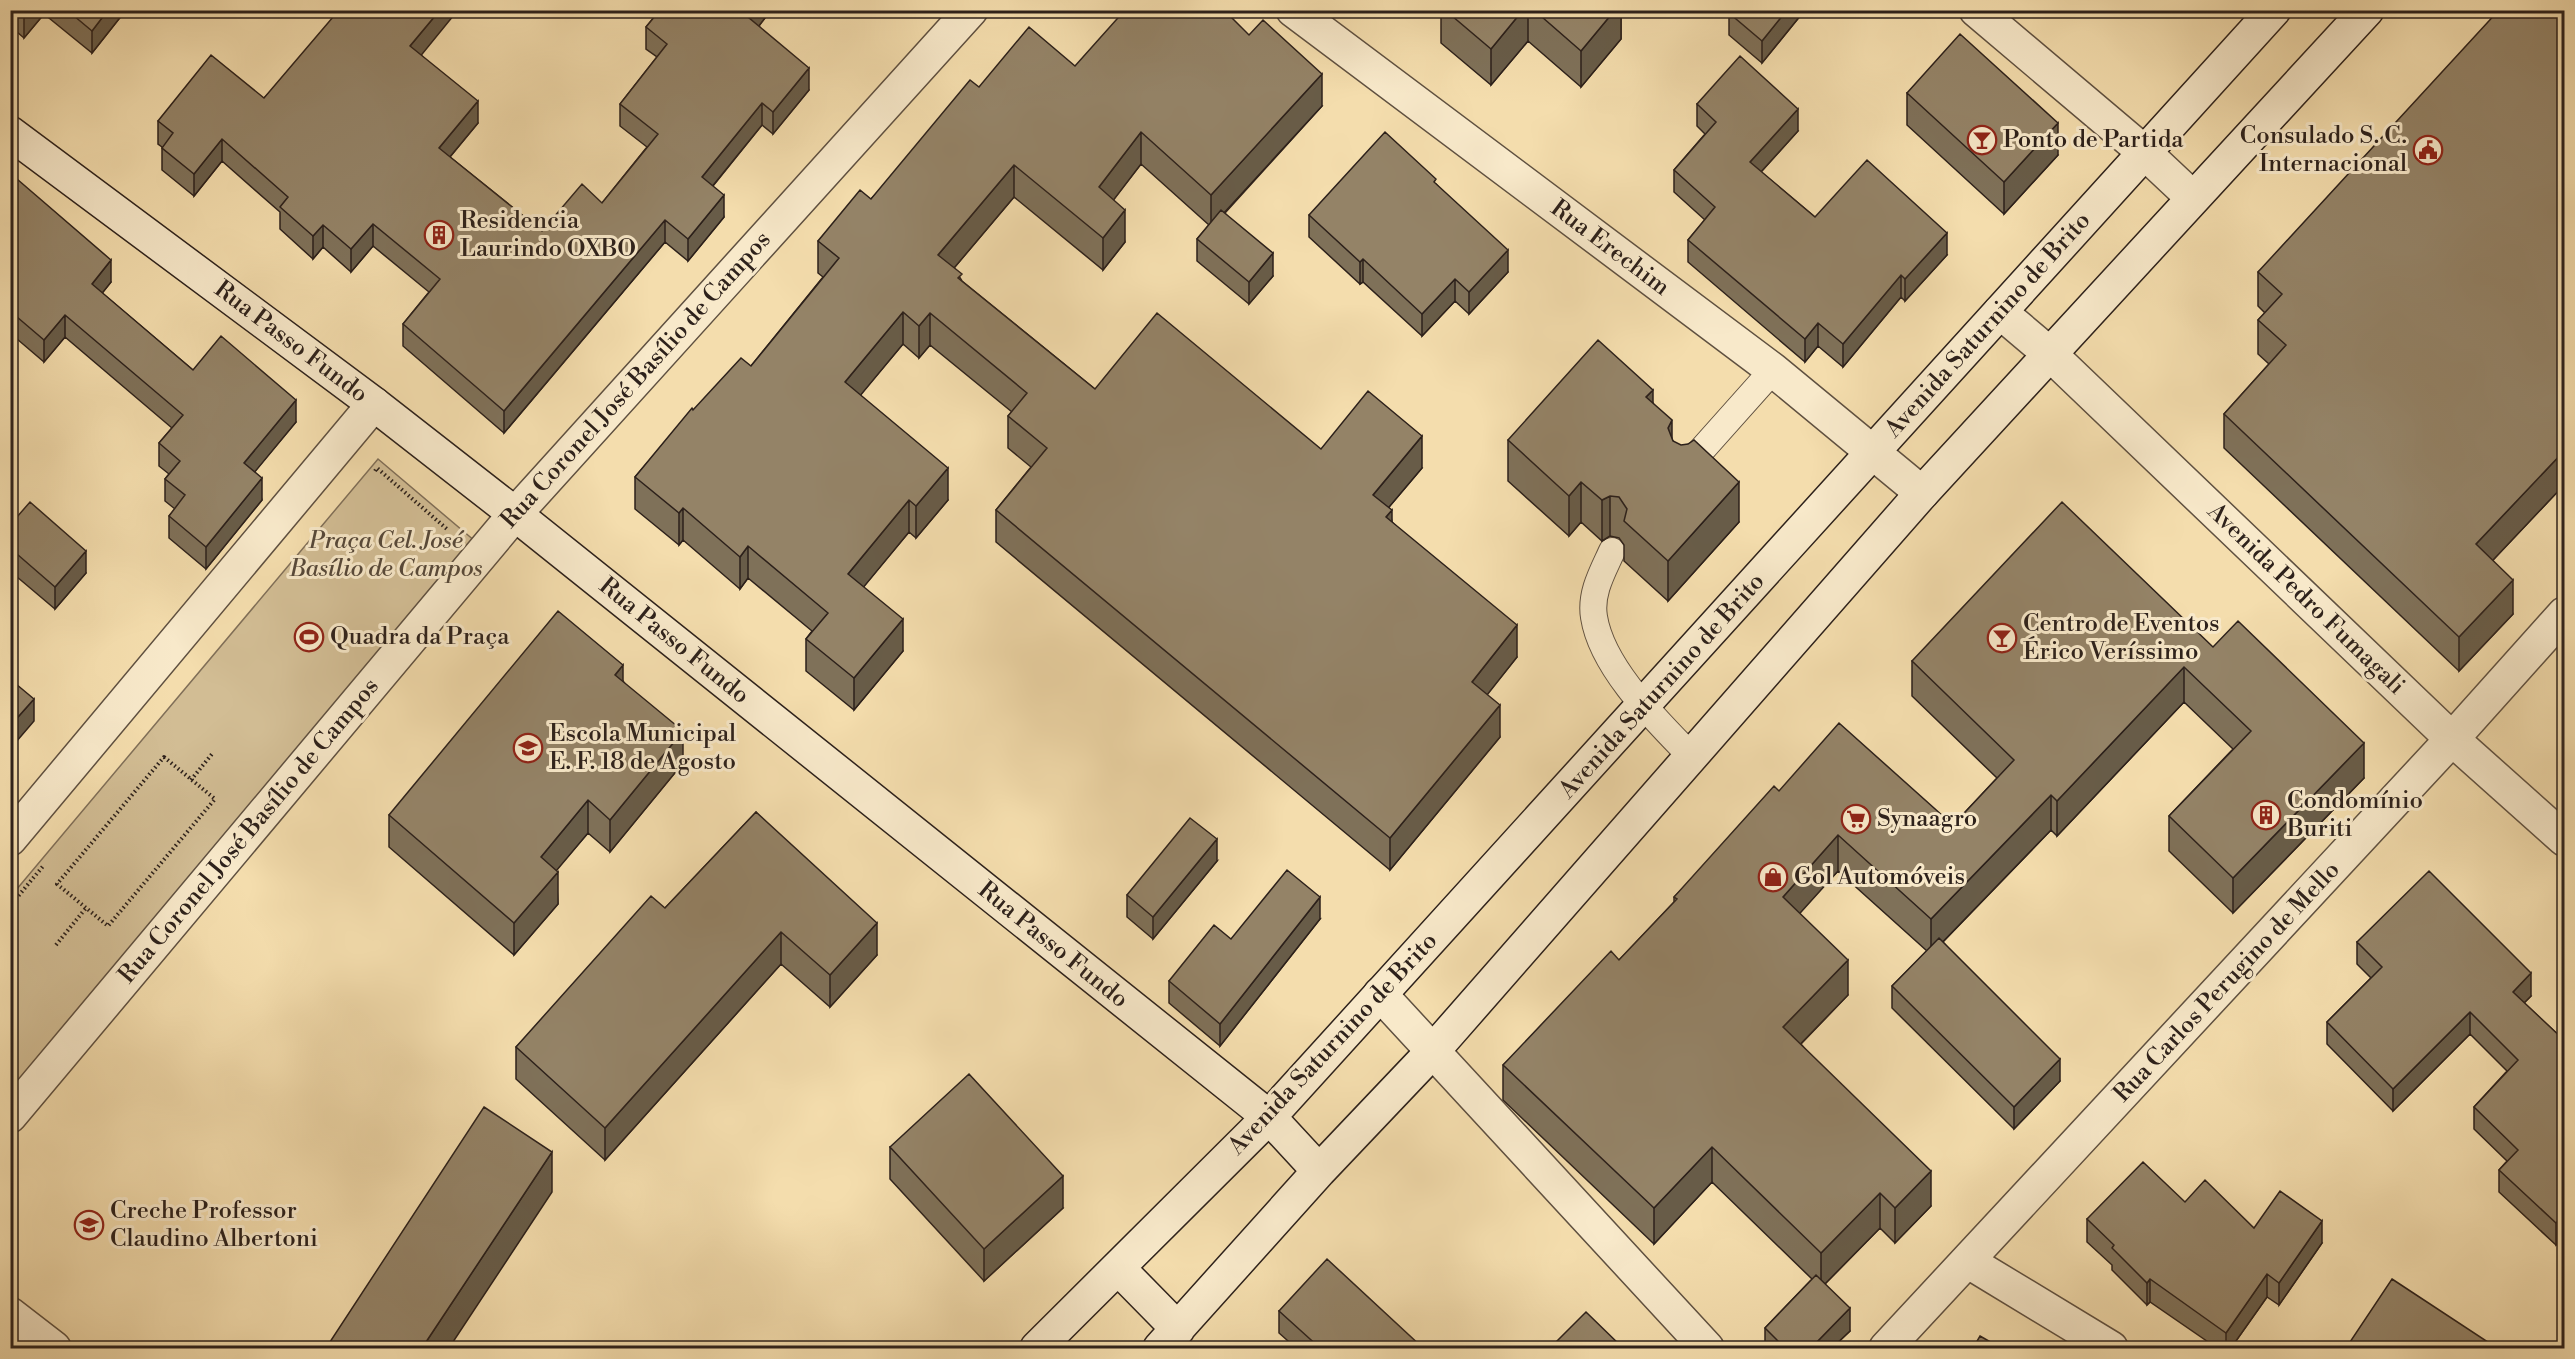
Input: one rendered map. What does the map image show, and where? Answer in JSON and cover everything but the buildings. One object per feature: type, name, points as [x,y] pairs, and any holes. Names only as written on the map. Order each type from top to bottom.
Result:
[{"type":"street","name":"Rua Coronel José Basílio de Campos","points":[[10,1116],[515,513],[970,10]]},
{"type":"street","name":"Rua Erechim","points":[[1293,10],[1773,370],[1922,493]]},
{"type":"street","points":[[1976,10],[2144,152],[2193,198]]},
{"type":"street","name":"Avenida Saturnino de Brito","points":[[1037,1348],[1269,1117],[2274,10]]},
{"type":"street","points":[[1118,1268],[1169,1339],[1319,1171],[1432,1052],[1922,493],[2367,10]]},
{"type":"street","name":"Rua Passo Fundo","points":[[10,133],[374,404],[515,513],[1269,1117],[1319,1171]]},
{"type":"street","name":"Avenida Pedro Fumagali","points":[[2000,312],[2051,355],[2452,739],[2565,839]]},
{"type":"street","points":[[10,839],[374,404]]},
{"type":"street","name":"Rua Carlos Perugino de Mello","points":[[1886,1348],[1969,1262],[2565,614]]},
{"type":"street","points":[[1380,994],[1707,1348]]},
{"type":"street","points":[[1969,1262],[2111,1348]]},
{"type":"street","points":[[10,1314],[54,1348]]},
{"type":"lane","points":[[1683,471],[1773,370]]},
{"type":"lane","points":[[1612,550],[1596,586],[1594,616],[1606,651],[1643,707],[1691,756]]},
{"type":"path","points":[[191,780],[212,754]]},
{"type":"path","points":[[164,757],[191,780],[215,799],[108,926],[57,884],[164,757]]},
{"type":"path","points":[[56,945],[86,908]]},
{"type":"green space","name":"Praça Cel. José Basílio de Campos","points":[[378,459],[482,547],[11,1100],[11,896]]},
{"type":"place","name":"Ponto de Partida","points":[[1982,140]]},
{"type":"place","name":"Consulado S. C. Internacional","points":[[2428,150]]},
{"type":"place","name":"Residencia Laurindo OXBO","points":[[439,235]]},
{"type":"place","name":"Quadra da Praça","points":[[309,637]]},
{"type":"place","name":"Centro de Eventos Érico Veríssimo","points":[[2002,638]]},
{"type":"place","name":"Escola Municipal E. F. 18 de Agosto","points":[[528,748]]},
{"type":"place","name":"Condomínio Buriti","points":[[2266,815]]},
{"type":"place","name":"Synaagro","points":[[1856,819]]},
{"type":"place","name":"Gol Automóveis","points":[[1773,877]]},
{"type":"place","name":"Creche Professor Claudino Albertoni","points":[[89,1225]]}]
